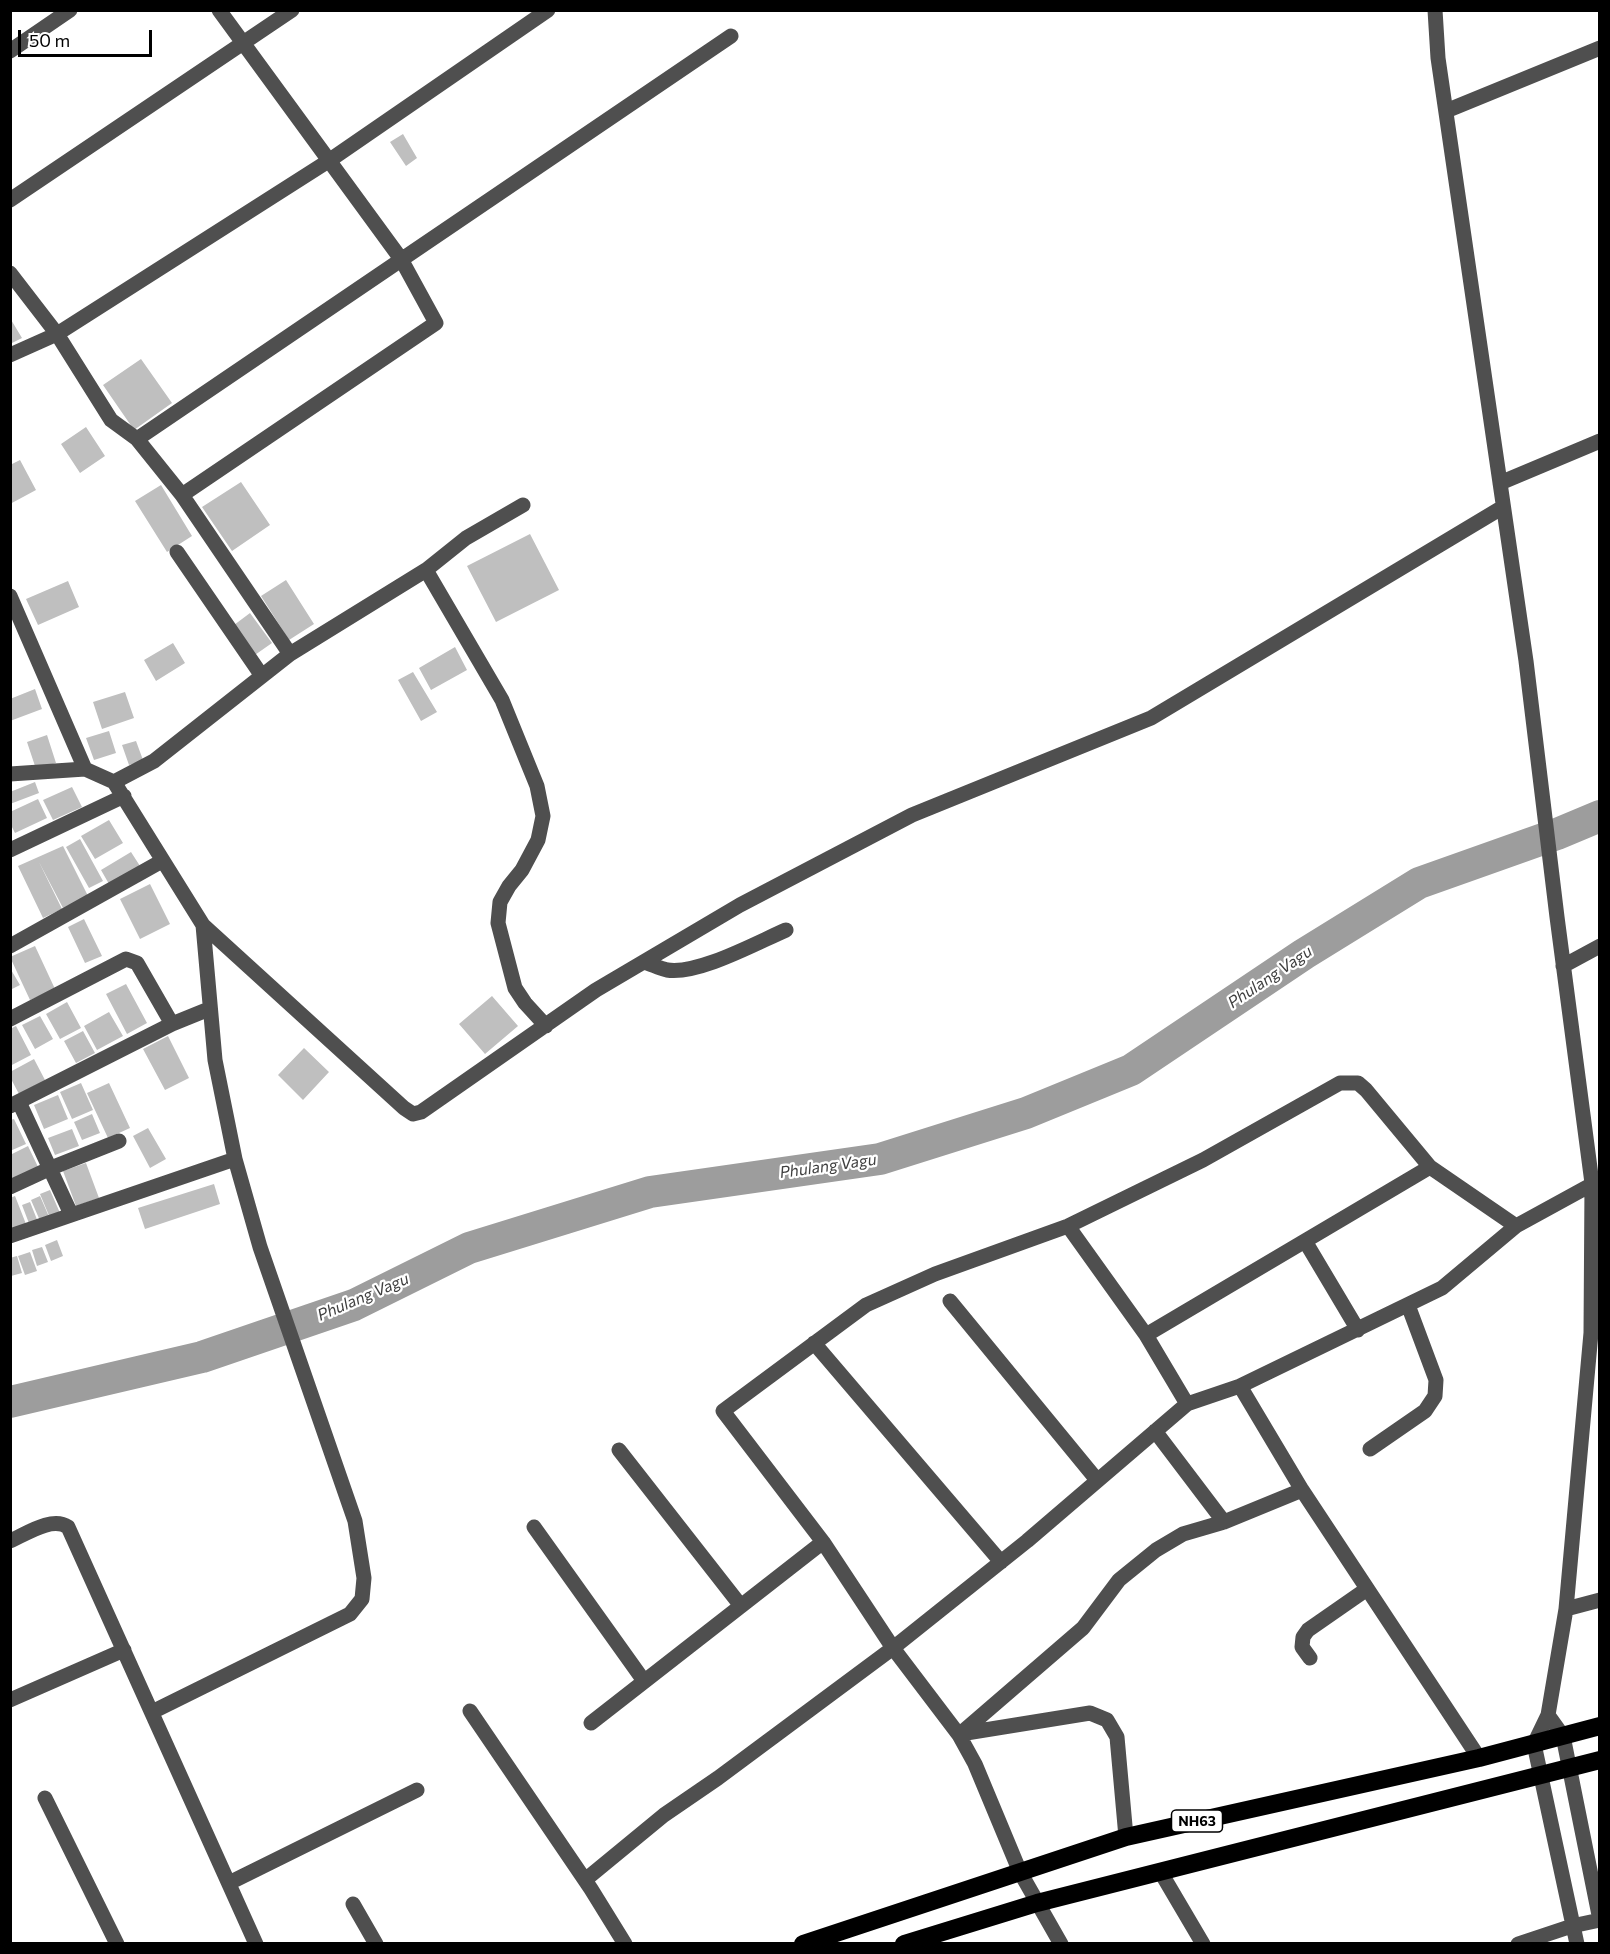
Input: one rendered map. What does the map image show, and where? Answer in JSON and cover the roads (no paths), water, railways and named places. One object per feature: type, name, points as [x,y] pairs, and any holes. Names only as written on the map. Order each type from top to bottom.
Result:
[{"type":"highway","name":"NH63","points":[[803,1944],[1126,1837],[1479,1758],[1599,1726]]},
{"type":"highway","points":[[904,1944],[1037,1903],[1599,1760]]},
{"type":"street","points":[[10,51],[70,10]]},
{"type":"street","points":[[182,495],[436,323],[401,259],[219,10]]},
{"type":"street","points":[[10,200],[292,10]]},
{"type":"street","points":[[10,355],[57,334],[330,160],[548,10]]},
{"type":"street","points":[[1435,10],[1438,58],[1526,661],[1563,966],[1595,1182],[1591,1333],[1566,1609],[1548,1714],[1534,1744],[1577,1944]]},
{"type":"street","points":[[137,439],[731,36]]},
{"type":"street","points":[[1446,111],[1599,48]]},
{"type":"street","points":[[10,273],[57,334],[111,420],[137,439],[182,495],[290,654]]},
{"type":"street","points":[[1500,483],[1599,441]]},
{"type":"street","points":[[114,782],[154,761],[290,654],[426,570],[466,538],[522,505]]},
{"type":"street","points":[[10,774],[85,769],[114,782],[203,925],[413,1114],[421,1112],[596,990],[740,905],[912,815],[1151,718],[1503,507]]},
{"type":"street","points":[[177,552],[262,676]]},
{"type":"street","points":[[426,570],[502,700],[537,786],[543,816],[538,840],[522,870],[500,902],[498,923],[515,988],[546,1026]]},
{"type":"street","points":[[10,596],[85,769]]},
{"type":"street","points":[[10,850],[124,796]]},
{"type":"street","points":[[10,946],[162,861]]},
{"type":"street","points":[[152,1712],[350,1614],[362,1599],[364,1578],[355,1521],[260,1247],[235,1159],[214,1060],[203,925]]},
{"type":"street","points":[[644,962],[667,970],[687,969],[712,962],[786,930]]},
{"type":"street","points":[[1563,966],[1599,946]]},
{"type":"street","points":[[10,1019],[126,959],[137,963],[172,1024]]},
{"type":"street","points":[[71,1214],[51,1168],[15,1104],[172,1024],[209,1010]]},
{"type":"street","points":[[1061,1944],[1020,1872],[975,1764],[959,1735],[893,1648],[824,1542],[723,1411],[866,1305],[935,1274],[1068,1226],[1203,1160],[1340,1083],[1358,1083],[1430,1167],[1516,1226]]},
{"type":"street","points":[[10,1187],[119,1141]]},
{"type":"street","points":[[10,1236],[235,1159]]},
{"type":"street","points":[[1146,1335],[1430,1167]]},
{"type":"street","points":[[585,1880],[664,1815],[893,1648],[1001,1562],[1187,1404],[1240,1386],[1442,1288],[1516,1226],[1595,1182]]},
{"type":"street","points":[[1068,1226],[1146,1335],[1187,1404]]},
{"type":"street","points":[[1305,1241],[1358,1330]]},
{"type":"street","points":[[950,1301],[1096,1480]]},
{"type":"street","points":[[1370,1449],[1425,1411],[1435,1396],[1436,1380],[1408,1305]]},
{"type":"street","points":[[814,1343],[1001,1562]]},
{"type":"street","points":[[1240,1386],[1302,1490],[1479,1758]]},
{"type":"street","points":[[1155,1431],[1224,1522]]},
{"type":"street","points":[[619,1450],[741,1606]]},
{"type":"street","points":[[959,1735],[1083,1628],[1119,1580],[1156,1550],[1183,1534],[1224,1522],[1302,1490]]},
{"type":"street","points":[[10,1541],[54,1523],[63,1523],[68,1527],[256,1944]]},
{"type":"street","points":[[534,1527],[644,1681]]},
{"type":"street","points":[[591,1723],[824,1542]]},
{"type":"street","points":[[1310,1658],[1302,1647],[1303,1637],[1308,1630],[1367,1589]]},
{"type":"street","points":[[1566,1609],[1599,1600]]},
{"type":"street","points":[[10,1700],[124,1650]]},
{"type":"street","points":[[470,1711],[585,1880],[625,1944]]},
{"type":"street","points":[[959,1735],[1090,1713],[1107,1720],[1117,1737],[1126,1837]]},
{"type":"street","points":[[1518,1944],[1572,1926],[1599,1920],[1563,1736],[1548,1714]]},
{"type":"street","points":[[230,1883],[417,1790]]},
{"type":"street","points":[[45,1798],[114,1942]]},
{"type":"street","points":[[1160,1871],[1203,1944]]},
{"type":"street","points":[[353,1904],[376,1944]]},
{"type":"waterway","name":"Phulang Vagu","points":[[10,1402],[202,1357],[354,1305],[469,1248],[650,1192],[880,1159],[1026,1113],[1131,1070],[1304,954],[1419,883],[1557,834],[1600,816]]}]
